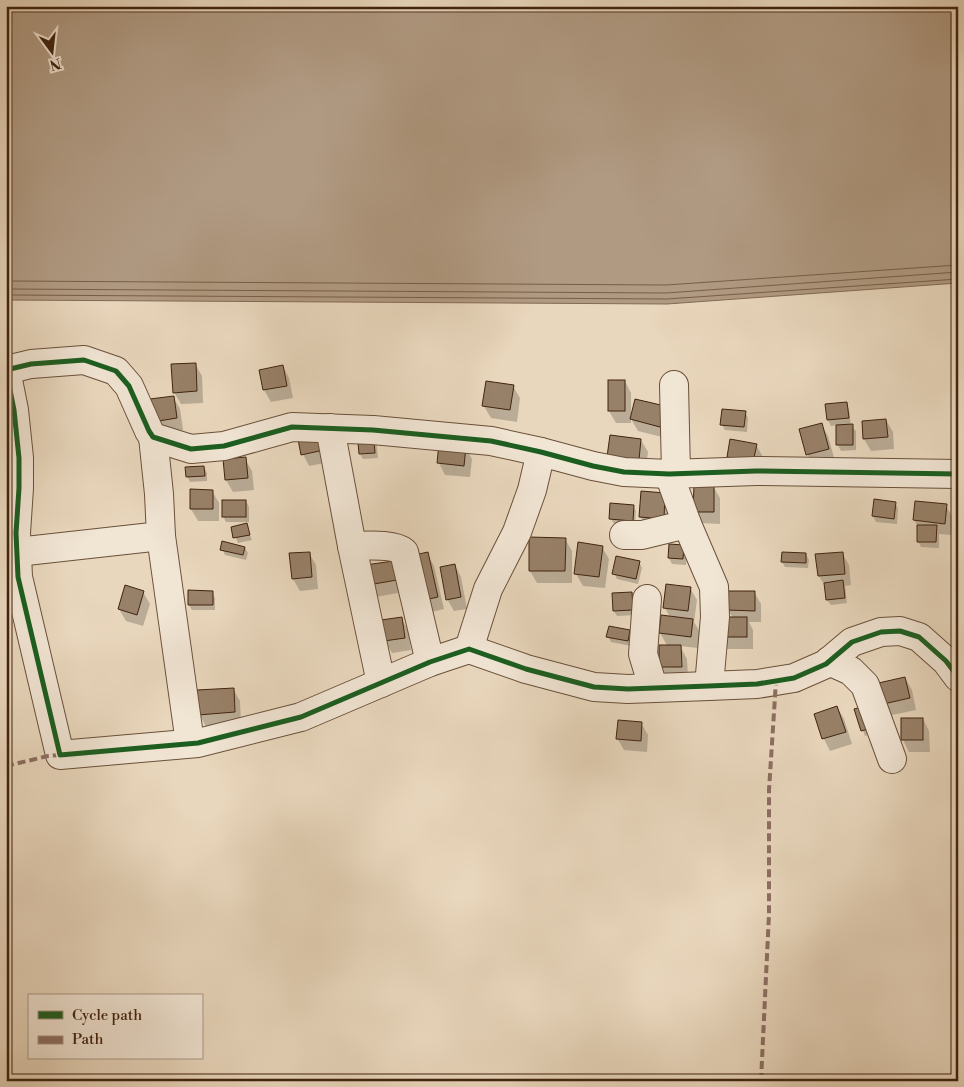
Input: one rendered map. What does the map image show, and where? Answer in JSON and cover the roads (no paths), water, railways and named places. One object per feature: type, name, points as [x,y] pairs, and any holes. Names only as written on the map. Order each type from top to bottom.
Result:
[{"type":"street","points":[[958,474],[756,471],[673,474],[624,472],[491,442],[373,430],[330,428],[292,427],[261,437],[210,448],[191,449],[154,436],[149,431],[129,386],[116,371],[84,360],[31,364],[6,370],[14,410],[19,458],[18,577],[60,755],[206,741],[301,717],[430,662],[468,650],[594,688],[628,689],[756,684],[794,678],[829,661],[852,642],[881,632],[900,631],[919,637],[946,661],[958,677]]},
{"type":"street","points":[[674,386],[673,474],[687,524],[714,587],[715,617],[710,686]]},
{"type":"street","points":[[330,428],[352,546],[381,683]]},
{"type":"street","points":[[154,436],[161,536],[190,743]]},
{"type":"street","points":[[468,650],[488,589],[517,532],[529,498],[541,452]]},
{"type":"street","points":[[624,536],[642,535],[687,524]]},
{"type":"street","points":[[17,552],[161,536]]},
{"type":"street","points":[[352,546],[386,546],[400,549],[404,552],[430,662]]},
{"type":"street","points":[[647,598],[643,654],[653,687]]},
{"type":"street","points":[[829,661],[851,672],[865,685],[892,759]]},
{"type":"water","points":[[6,6],[958,6],[958,283],[667,304],[6,300]]}]
